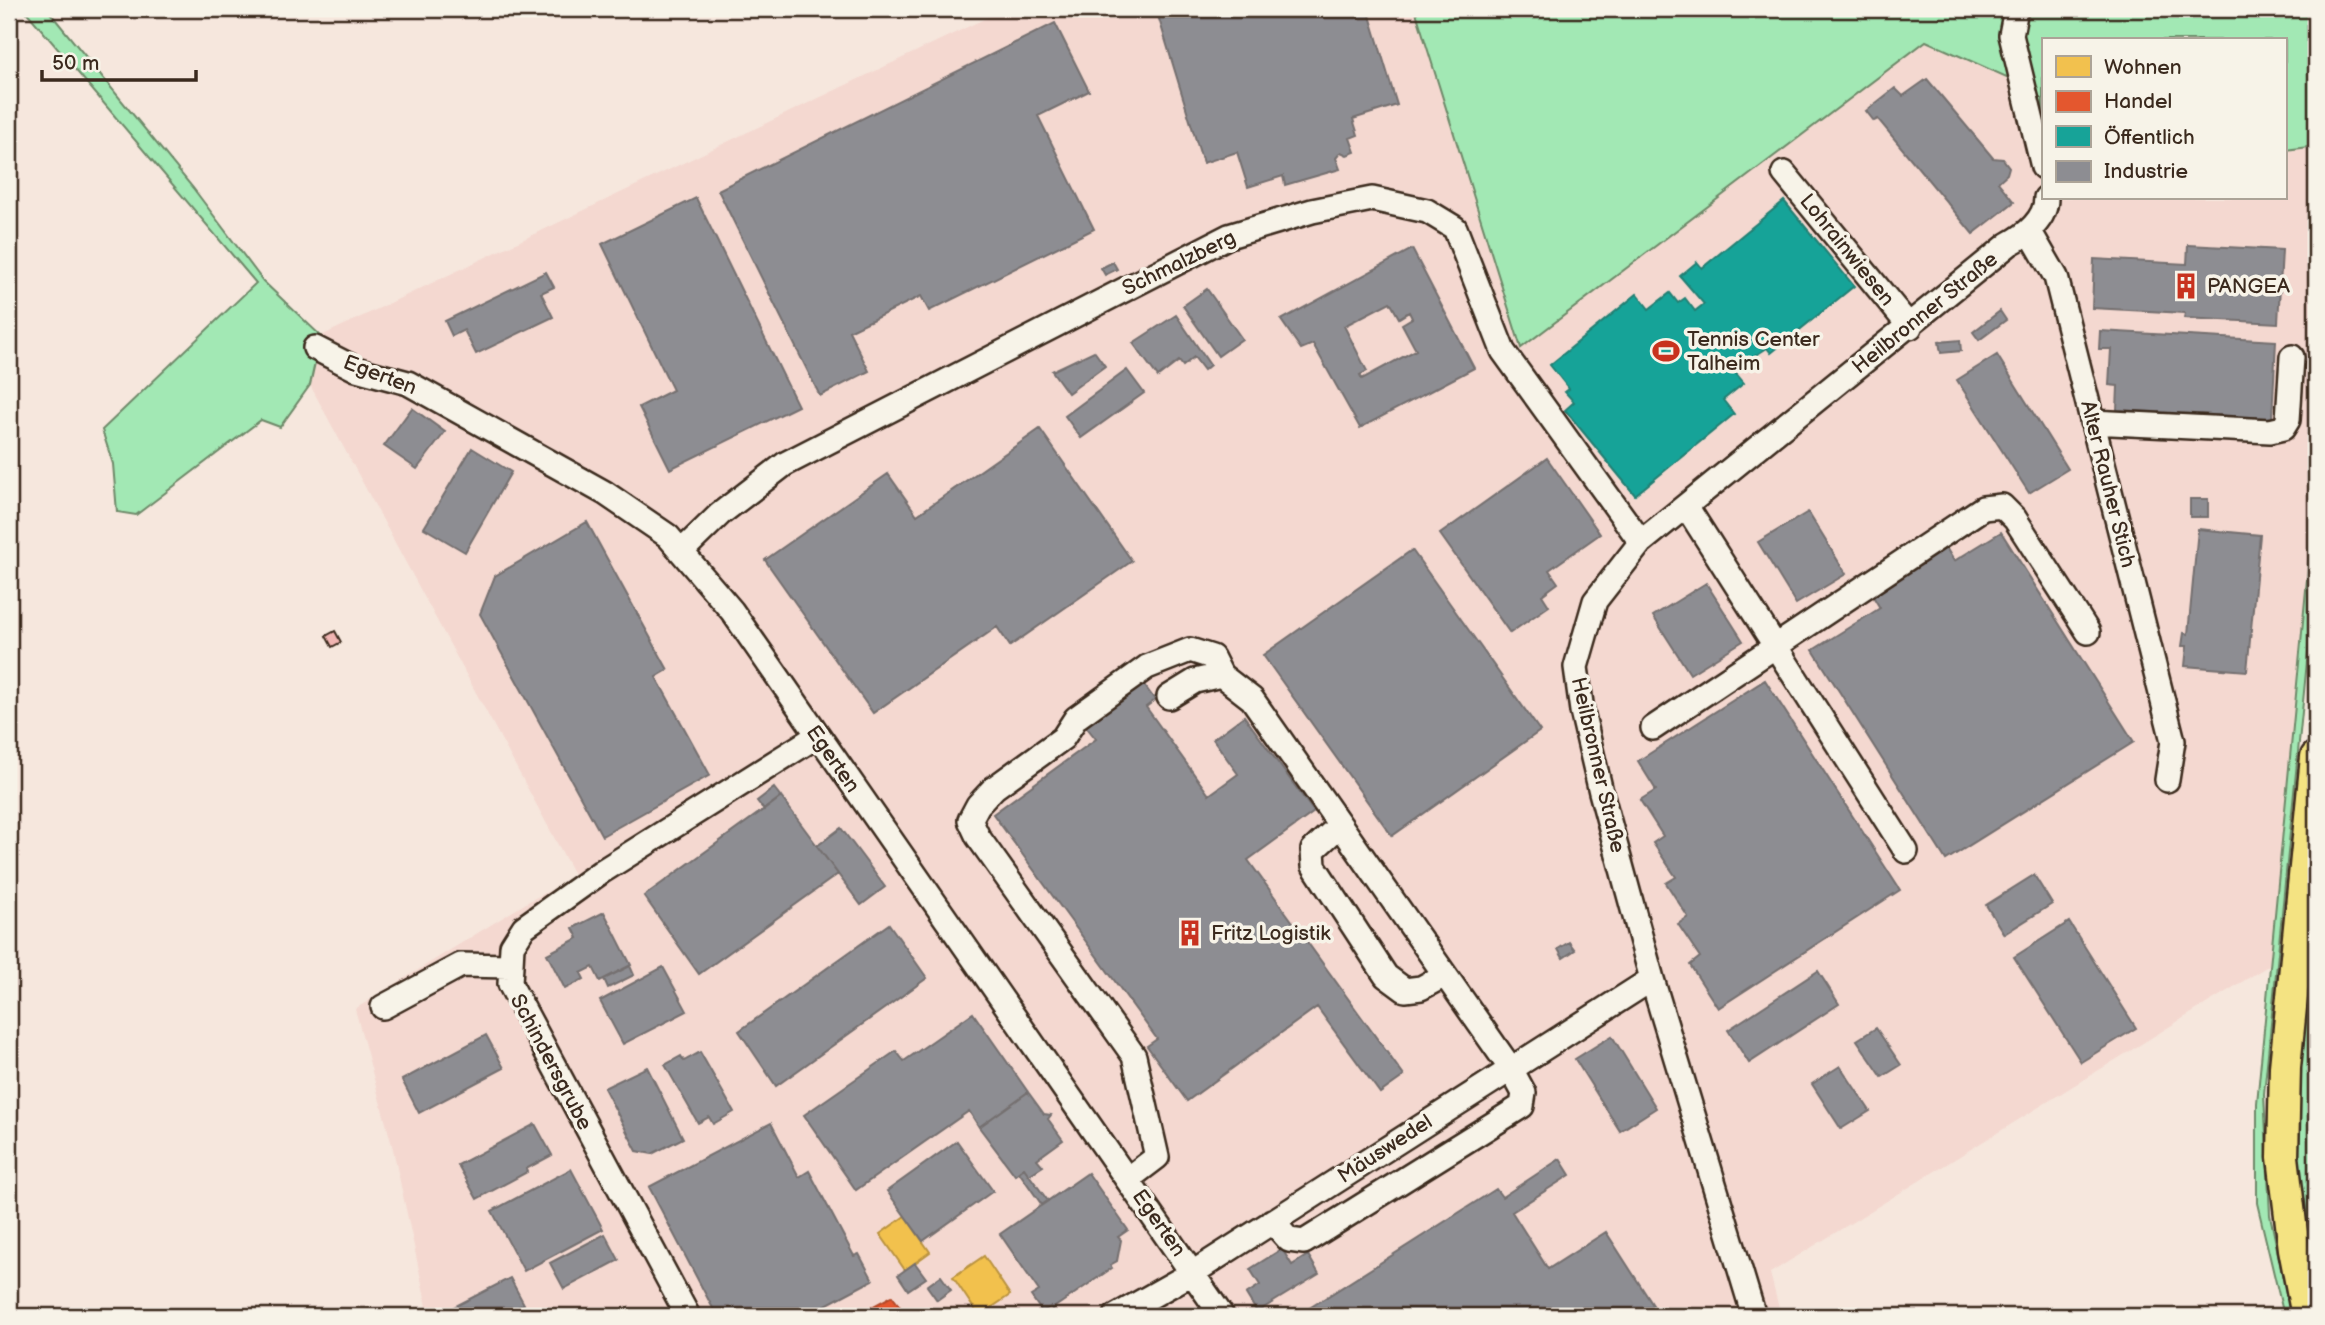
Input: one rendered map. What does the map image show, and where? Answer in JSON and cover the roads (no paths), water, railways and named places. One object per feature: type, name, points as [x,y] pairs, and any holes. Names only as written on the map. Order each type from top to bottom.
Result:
[{"type":"main road","points":[[2306,1316],[2290,1226],[2283,1157],[2286,1068],[2316,757]]},
{"type":"street","points":[[2016,9],[2011,35],[2042,163]]},
{"type":"street","name":"Lohrainwiesen","points":[[1784,173],[1910,327]]},
{"type":"street","name":"Schmalzberg","points":[[682,551],[720,514],[785,464],[1205,248],[1229,236],[1312,211],[1372,199],[1427,211],[1455,228],[1503,351],[1641,542]]},
{"type":"street","points":[[2030,232],[2046,205],[2046,200]]},
{"type":"street","name":"Heilbronner Straße","points":[[1754,1316],[1652,979],[1601,792],[1576,667],[1595,601],[1641,542],[1910,327],[2009,244],[2030,232]]},
{"type":"street","name":"Alter Rauher Stich","points":[[2030,232],[2056,277],[2173,741],[2167,780]]},
{"type":"street","name":"Egerten","points":[[315,348],[356,369],[408,383],[604,493],[668,536],[732,611],[1194,1272],[1222,1316]]},
{"type":"street","points":[[2092,422],[2270,432],[2283,428],[2288,420],[2292,356]]},
{"type":"street","points":[[1686,506],[1906,851]]},
{"type":"street","points":[[1653,728],[1983,508],[2002,506],[2015,519],[2088,632]]},
{"type":"street","points":[[1128,1179],[1157,1157],[1134,1056],[978,837],[970,820],[978,805],[995,788],[1063,738],[1076,718],[1147,667],[1190,650],[1212,657],[1221,675],[1252,699],[1511,1069],[1524,1093],[1522,1107],[1304,1242],[1289,1240],[1272,1221]]},
{"type":"street","points":[[1169,697],[1195,681],[1221,675]]},
{"type":"street","name":"Schindersgrube","points":[[688,1316],[510,984],[512,946],[524,927],[601,872],[817,736]]},
{"type":"street","points":[[1340,825],[1312,850],[1314,866],[1386,976],[1405,990],[1421,988],[1445,975]]},
{"type":"street","points":[[383,1007],[461,965],[510,966]]},
{"type":"street","name":"Mäuswedel","points":[[1116,1316],[1194,1272],[1652,979]]},
{"type":"place","name":"PANGEA","points":[[2186,286]]},
{"type":"place","name":"Tennis Center Talheim","points":[[1666,351]]},
{"type":"place","name":"Fritz Logistik","points":[[1190,933]]}]
